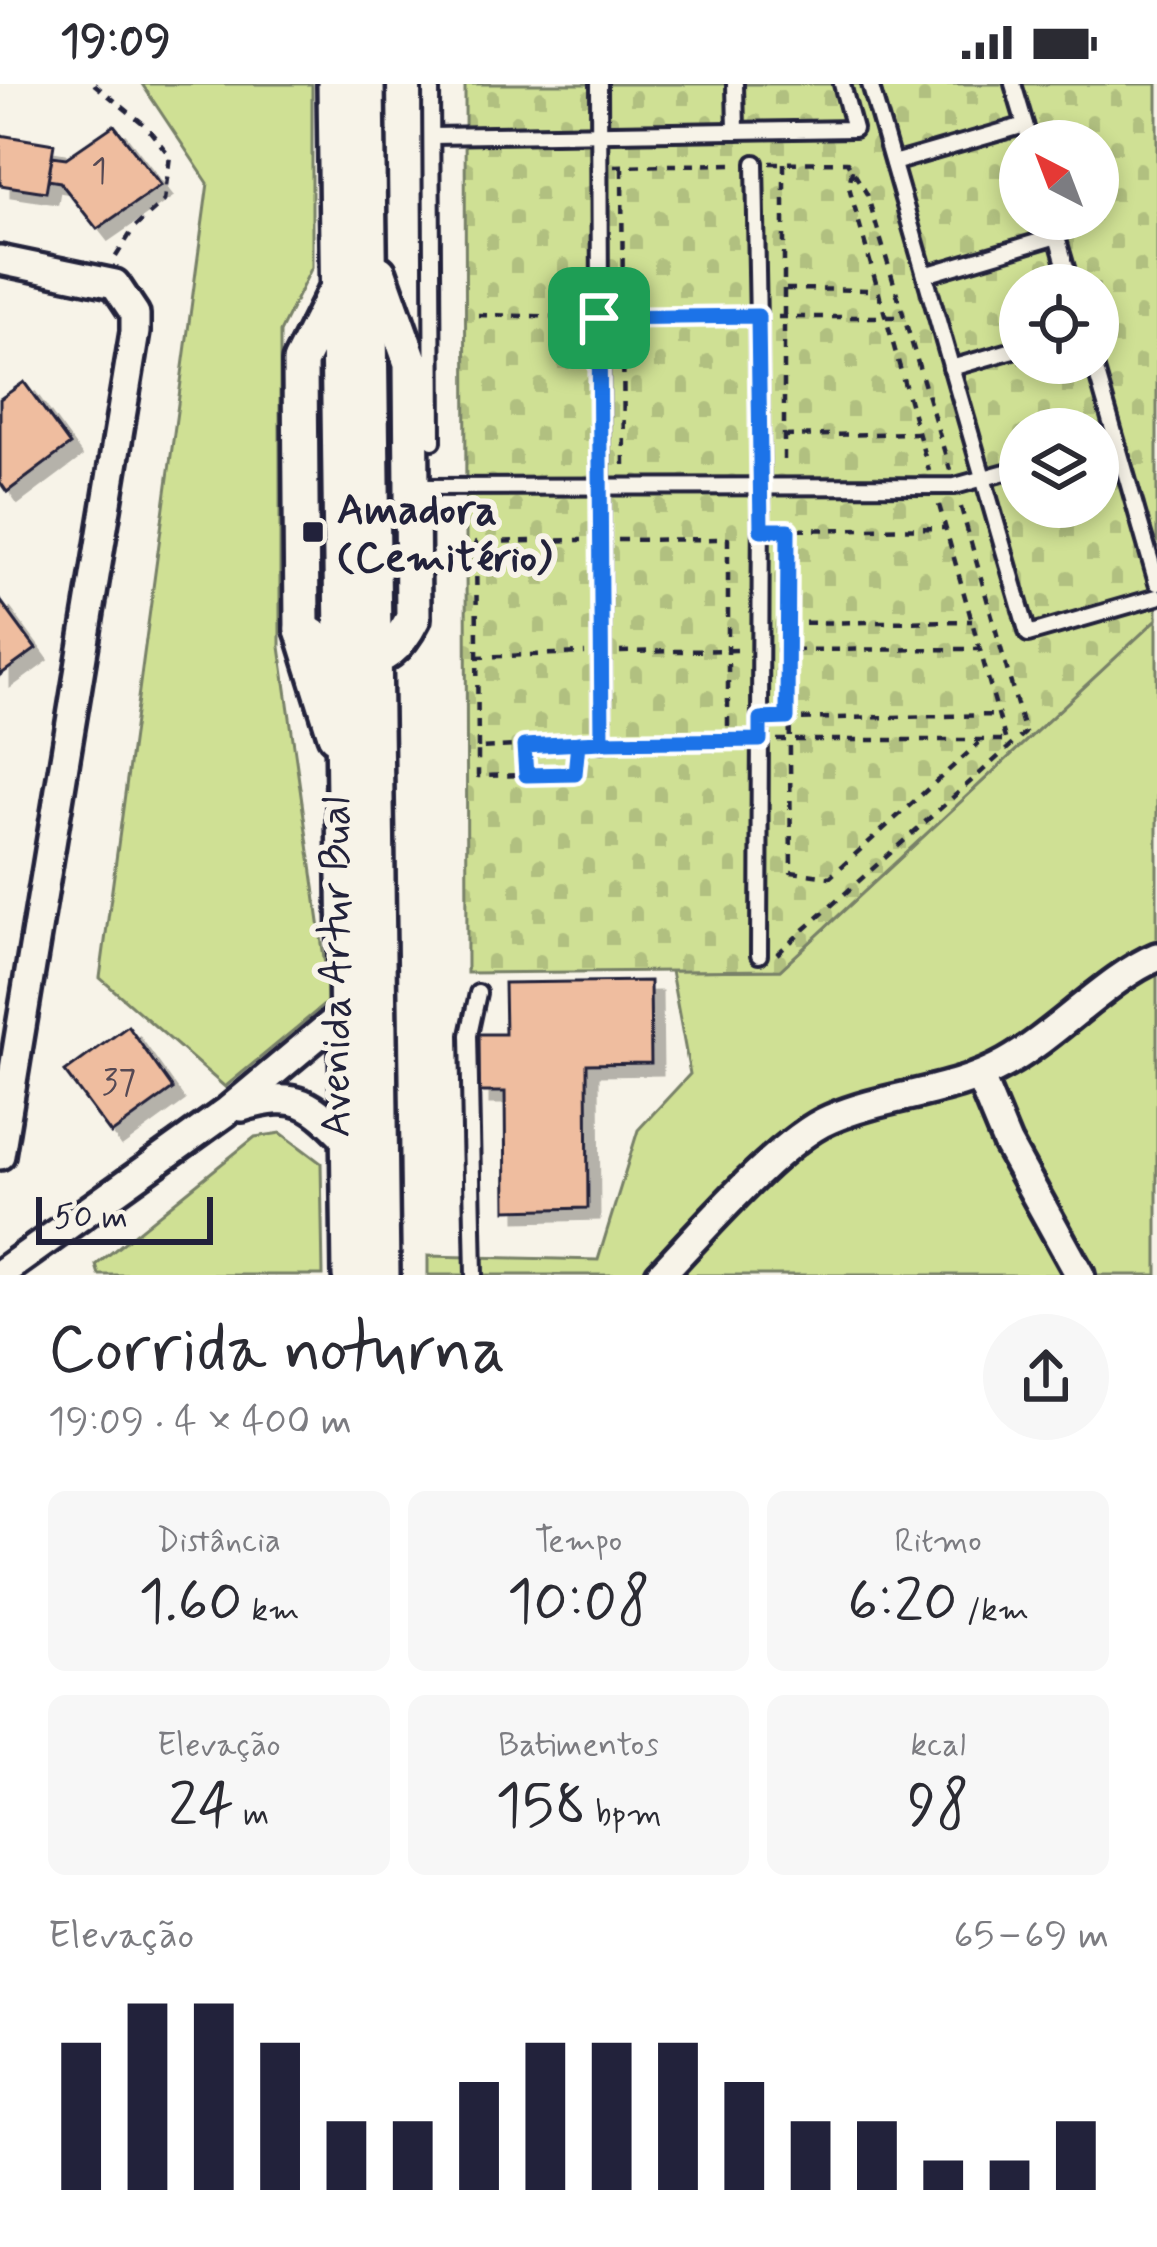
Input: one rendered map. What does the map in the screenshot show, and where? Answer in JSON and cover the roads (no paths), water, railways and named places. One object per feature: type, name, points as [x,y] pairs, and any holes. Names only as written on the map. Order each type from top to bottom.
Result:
[{"type":"street","name":"Avenida Artur Bual","points":[[335,84],[337,289],[361,658],[382,1275]]},
{"type":"street","name":"Avenida Artur Bual","points":[[350,1275],[345,766],[361,658],[369,247],[367,84]]},
{"type":"street","name":"Avenida Artur Bual","points":[[361,658],[400,644],[413,618],[412,487],[421,364],[369,247]]},
{"type":"street","points":[[0,260],[102,278],[127,295],[135,332],[0,1155]]},
{"type":"street","name":"Avenida Artur Bual","points":[[337,289],[300,362],[302,629],[345,766]]},
{"type":"street","points":[[302,629],[361,658]]},
{"type":"street","points":[[678,1269],[792,1144],[825,1120],[980,1078],[1037,1046],[1123,977],[1157,957]]},
{"type":"street","points":[[0,1274],[226,1112],[348,1010]]},
{"type":"street","points":[[980,1078],[1006,1143],[1081,1275]]},
{"type":"street","points":[[226,1112],[291,1098],[316,1110],[350,1143]]},
{"type":"lane","points":[[431,84],[421,364],[433,441]]},
{"type":"lane","points":[[599,84],[602,742]]},
{"type":"lane","points":[[735,84],[736,131]]},
{"type":"lane","points":[[432,136],[854,129],[842,84]]},
{"type":"lane","points":[[870,84],[1028,634],[1157,597]]},
{"type":"lane","points":[[1013,84],[1024,120]]},
{"type":"lane","points":[[893,163],[999,132]]},
{"type":"lane","points":[[755,163],[761,486],[759,955]]},
{"type":"lane","points":[[925,275],[1043,240]]},
{"type":"lane","points":[[951,368],[999,353]]},
{"type":"lane","points":[[1119,450],[1157,583]]},
{"type":"lane","points":[[412,487],[955,486],[999,474]]},
{"type":"lane","points":[[474,1275],[469,1035],[478,993]]},
{"type":"place","name":"Amadora (Cemitério)","points":[[313,532]]}]
